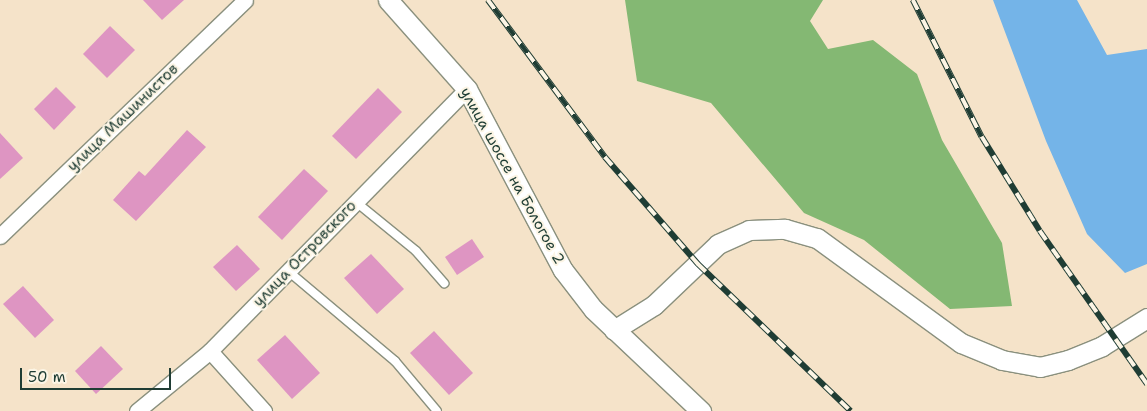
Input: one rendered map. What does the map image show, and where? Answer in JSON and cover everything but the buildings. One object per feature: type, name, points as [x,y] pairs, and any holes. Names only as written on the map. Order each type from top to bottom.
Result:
[{"type":"street","name":"улица Машинистов","points":[[0,236],[246,0]]},
{"type":"street","name":"улица шоссе на Бологое 2","points":[[388,0],[466,88],[563,270],[614,330],[701,411]]},
{"type":"street","name":"улица Островского","points":[[136,411],[210,351],[466,88]]},
{"type":"street","points":[[614,330],[654,305],[718,244],[749,230],[785,229],[818,238],[961,343],[1002,360],[1040,367],[1068,360],[1102,346],[1147,318]]},
{"type":"street","points":[[210,351],[264,411]]},
{"type":"lane","points":[[356,202],[416,251],[444,282]]},
{"type":"lane","points":[[288,272],[395,360],[437,411]]},
{"type":"green space","points":[[625,0],[823,0],[810,21],[828,49],[873,40],[917,74],[942,140],[1002,243],[1012,306],[950,309],[864,240],[804,213],[711,103],[637,81]]},
{"type":"water","points":[[993,0],[1077,0],[1107,55],[1147,49],[1147,264],[1125,273],[1087,234],[1046,141]]},
{"type":"railway","points":[[488,0],[605,157],[698,264],[851,411]]},
{"type":"railway","points":[[913,0],[982,137],[1040,231],[1147,384]]}]
